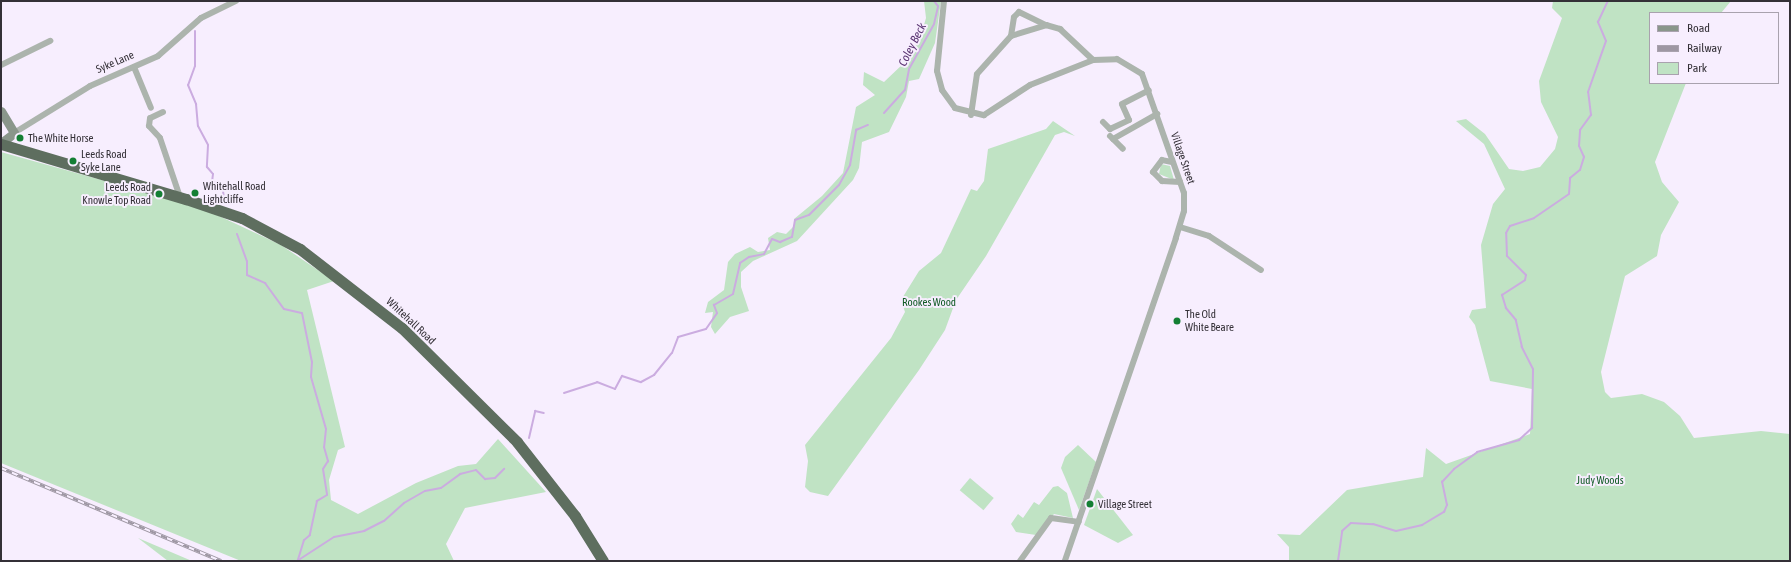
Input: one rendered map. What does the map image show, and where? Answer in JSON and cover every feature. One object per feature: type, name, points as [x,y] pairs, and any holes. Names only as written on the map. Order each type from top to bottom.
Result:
[{"type":"highway","name":"Whitehall Road","points":[[1,144],[180,197],[242,218],[300,249],[402,328],[517,442],[583,528],[603,561]]},
{"type":"street","name":"Syke Lane","points":[[1,144],[14,133],[86,88],[158,56],[201,18],[236,1]]},
{"type":"street","points":[[944,1],[937,71],[948,100],[955,108],[971,115],[977,74],[1011,36],[1046,25]]},
{"type":"street","points":[[1011,36],[1014,17],[1019,12],[1046,25],[1066,32],[1093,60]]},
{"type":"street","points":[[1,65],[50,40]]},
{"type":"street","name":"Village Street","points":[[971,115],[992,112],[1030,85],[1093,60],[1117,59],[1142,74],[1154,103],[1172,162],[1180,182],[1185,202],[1180,226],[1065,561]]},
{"type":"street","points":[[134,67],[151,108]]},
{"type":"street","points":[[1103,122],[1110,129],[1129,120],[1122,104],[1149,90]]},
{"type":"street","points":[[1,111],[14,133]]},
{"type":"street","points":[[163,112],[150,118],[149,126],[160,138],[180,197]]},
{"type":"street","points":[[1123,149],[1112,138],[1157,114]]},
{"type":"street","points":[[1172,162],[1162,160],[1153,172],[1162,181],[1180,182]]},
{"type":"street","points":[[1180,226],[1209,236],[1261,270]]},
{"type":"street","points":[[1020,561],[1051,518],[1079,522]]},
{"type":"green space","points":[[924,1],[941,1],[935,43],[919,79],[909,81],[906,97],[889,132],[862,142],[859,168],[853,180],[797,241],[753,261],[741,272],[741,287],[749,311],[730,317],[715,334],[711,327],[713,312],[705,313],[708,302],[724,290],[728,262],[735,254],[750,247],[758,252],[770,250],[768,238],[777,232],[786,234],[794,226],[794,219],[822,196],[843,173],[856,107],[875,95],[863,85],[864,72],[884,82],[905,62],[921,35],[926,18]]},
{"type":"green space","name":"Judy Woods","points":[[1553,1],[1731,1],[1722,12],[1649,12],[1649,84],[1686,84],[1655,162],[1662,182],[1679,202],[1661,235],[1657,256],[1625,276],[1601,372],[1605,392],[1611,398],[1642,394],[1664,402],[1680,416],[1694,438],[1761,431],[1790,434],[1790,561],[1289,561],[1289,547],[1277,534],[1300,535],[1347,490],[1423,477],[1426,448],[1446,464],[1530,434],[1532,389],[1490,381],[1475,325],[1469,317],[1472,310],[1486,308],[1481,245],[1493,204],[1505,189],[1484,144],[1456,121],[1466,119],[1485,134],[1509,169],[1523,171],[1540,167],[1555,149],[1558,137],[1541,102],[1539,81],[1562,18],[1552,8]]},
{"type":"green space","name":"Rookes Wood","points":[[1053,121],[1075,136],[1064,132],[1055,135],[986,256],[956,300],[945,330],[919,370],[828,496],[810,492],[805,487],[808,461],[805,445],[891,338],[905,312],[901,300],[919,271],[941,253],[971,189],[977,191],[984,181],[988,149],[1046,129]]},
{"type":"green space","points":[[1,152],[202,208],[281,245],[334,281],[307,290],[345,447],[338,450],[329,480],[331,500],[358,514],[416,483],[458,466],[476,464],[498,439],[546,492],[465,508],[446,544],[454,561],[241,561],[1,463]]},
{"type":"green space","points":[[1161,164],[1170,166],[1174,180],[1159,174]]},
{"type":"green space","points":[[1078,445],[1096,462],[1079,510],[1061,468],[1065,457]]},
{"type":"green space","points":[[970,478],[994,498],[983,510],[960,490]]},
{"type":"green space","points":[[1058,486],[1067,493],[1073,518],[1054,514],[1036,535],[1016,532],[1011,524],[1018,514],[1023,518],[1034,502],[1039,505],[1053,487]]},
{"type":"green space","points":[[1097,489],[1133,535],[1118,543],[1084,525]]},
{"type":"green space","points":[[138,538],[192,561],[168,561]]},
{"type":"waterway","name":"Coley Beck","points":[[884,113],[905,90],[909,69],[934,24],[938,6],[934,1]]},
{"type":"waterway","points":[[1338,561],[1342,531],[1351,523],[1373,524],[1396,531],[1422,525],[1444,512],[1447,505],[1442,482],[1454,469],[1477,452],[1519,440],[1532,428],[1533,369],[1522,347],[1516,320],[1506,308],[1502,295],[1525,280],[1526,275],[1507,256],[1506,233],[1510,226],[1534,218],[1569,194],[1570,178],[1580,170],[1584,157],[1579,146],[1580,130],[1591,115],[1588,92],[1606,41],[1598,22],[1608,1]]},
{"type":"waterway","points":[[195,31],[195,66],[188,85],[196,104],[198,126],[208,145],[207,167],[213,174],[212,182],[222,184],[224,198]]},
{"type":"waterway","name":"Coley Beck","points":[[564,393],[597,382],[615,389],[622,376],[641,382],[654,375],[672,353],[678,337],[706,329],[717,313],[714,305],[733,294],[740,263],[749,257],[764,254],[772,239],[780,242],[792,237],[795,220],[809,215],[839,185],[850,165],[856,130],[868,125]]},
{"type":"waterway","points":[[237,234],[247,261],[247,275],[265,283],[284,309],[302,313],[312,362],[311,377],[326,429],[324,447],[328,461],[323,469],[327,495],[317,501],[310,535],[304,540],[298,560]]},
{"type":"waterway","name":"Coley Beck","points":[[529,438],[535,411],[544,413]]},
{"type":"waterway","points":[[297,561],[334,537],[364,531],[384,521],[404,503],[425,491],[441,488],[460,474],[476,470],[485,479],[495,478],[504,469]]},
{"type":"railway","points":[[1,468],[221,561]]},
{"type":"place","name":"The White Horse","points":[[20,138]]},
{"type":"place","name":"Leeds Road Syke Lane","points":[[73,161]]},
{"type":"place","name":"Whitehall Road Lightcliffe","points":[[195,193]]},
{"type":"place","name":"Leeds Road Knowle Top Road","points":[[159,194]]},
{"type":"place","name":"The Old White Beare","points":[[1177,321]]},
{"type":"place","name":"Village Street","points":[[1090,504]]}]
